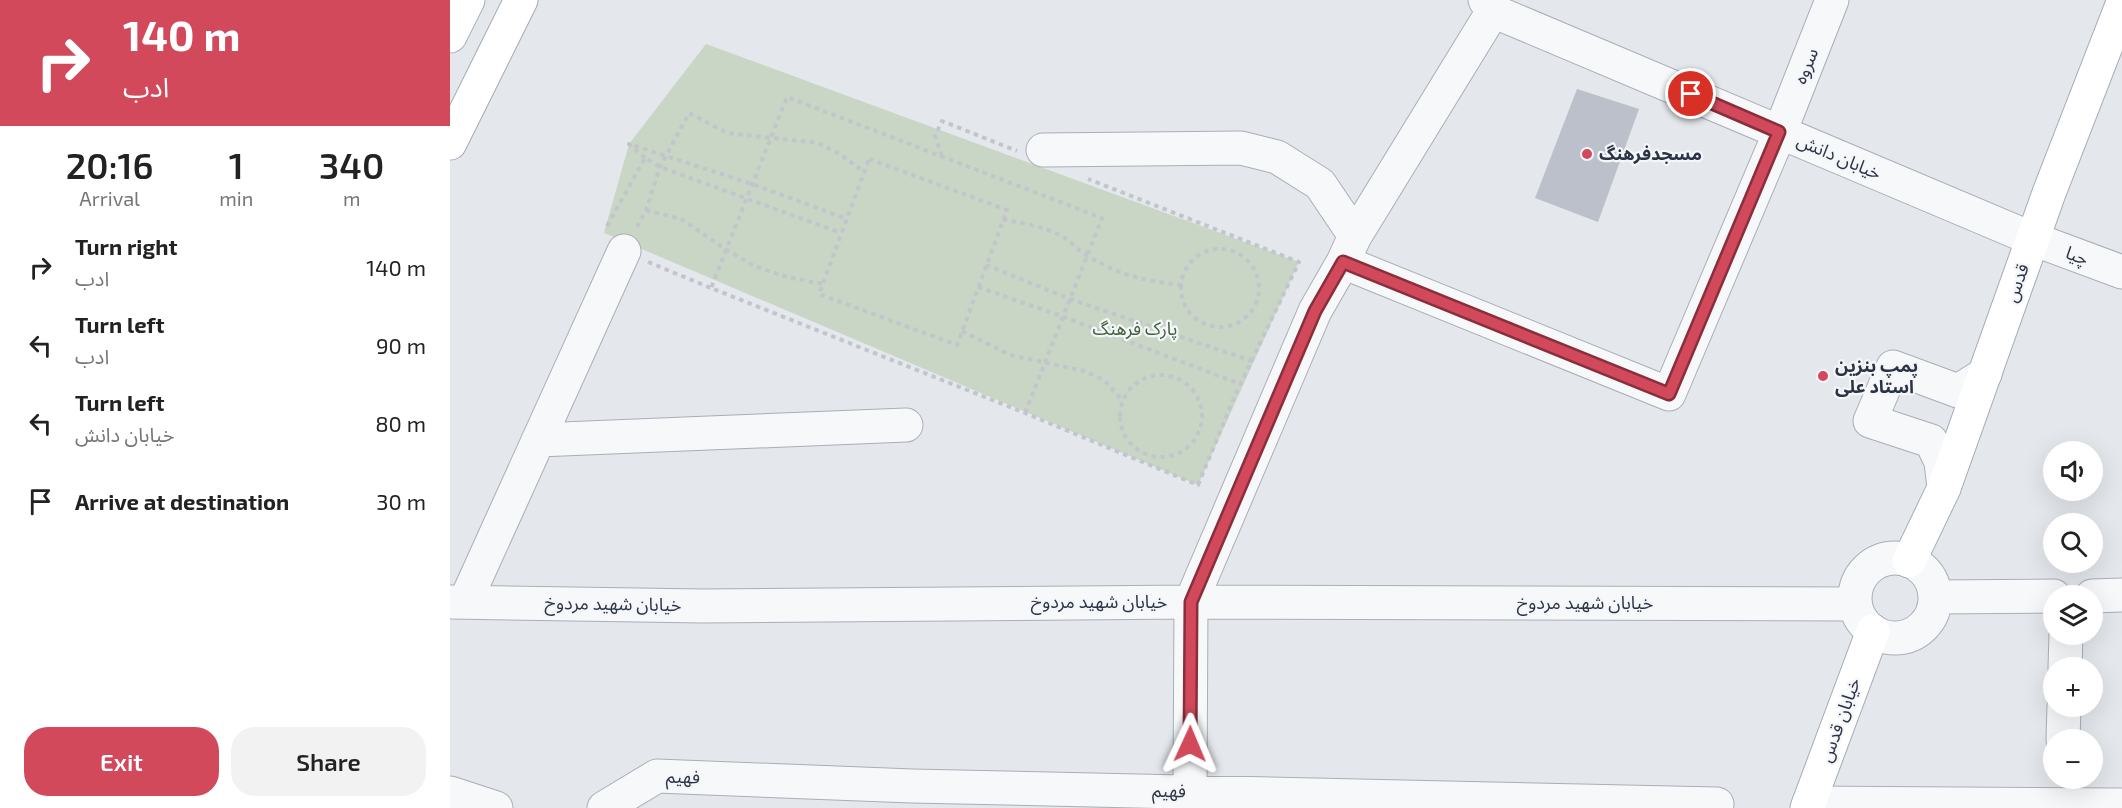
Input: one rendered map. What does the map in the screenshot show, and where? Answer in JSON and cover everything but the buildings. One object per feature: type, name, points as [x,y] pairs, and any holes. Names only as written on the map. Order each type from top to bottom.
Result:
[{"type":"main road","points":[[450,36],[468,0]]},
{"type":"main road","points":[[450,143],[521,0]]},
{"type":"main road","name":"قدس","points":[[1909,561],[1944,489],[2033,239],[2122,5]]},
{"type":"main road","name":"خیابان قدس","points":[[1808,805],[1864,618]]},
{"type":"street","name":"سروه","points":[[1349,249],[1669,394],[1832,0]]},
{"type":"street","name":"خیابان دانش","points":[[1489,5],[1779,132],[2033,239]]},
{"type":"street","points":[[1190,792],[1191,602],[1315,311],[1489,5]]},
{"type":"street","points":[[1035,152],[1241,148],[1277,157],[1320,184],[1349,249]]},
{"type":"street","name":"چیا","points":[[2033,239],[2122,272]]},
{"type":"street","points":[[458,602],[538,440],[624,251]]},
{"type":"street","points":[[1944,489],[1941,462],[1930,441],[1870,421],[1893,367],[1958,392],[1984,374]]},
{"type":"street","points":[[538,440],[906,425]]},
{"type":"street","points":[[1897,558],[1919,566],[1928,575],[1935,597],[1932,612],[1925,624],[1914,633],[1900,637],[1886,637],[1864,618],[1855,593],[1859,581],[1874,564],[1886,559],[1897,558]]},
{"type":"street","points":[[2103,596],[2122,595]]},
{"type":"street","points":[[1935,597],[2043,596]]},
{"type":"street","name":"خیابان شهید مردوخ","points":[[458,602],[703,606],[1191,602],[1864,618]]},
{"type":"street","name":"فهیم","points":[[604,808],[657,776],[912,797],[1190,792],[1717,804]]},
{"type":"street","points":[[450,793],[496,808]]},
{"type":"street","points":[[1808,805],[2061,797],[2122,805]]},
{"type":"path","points":[[711,288],[786,97],[1102,218],[1025,413]]},
{"type":"path","points":[[624,251],[646,210],[660,167],[689,113],[727,133],[818,143],[840,154],[864,172]]},
{"type":"path","points":[[942,156],[935,136],[942,121],[1035,152]]},
{"type":"path","points":[[841,234],[660,167],[629,144],[752,184],[847,219]]},
{"type":"path","points":[[645,158],[604,233],[624,251],[1198,485],[1240,384],[1299,262],[1079,176]]},
{"type":"path","points":[[869,159],[1007,210],[957,345],[819,294],[864,172],[869,159]]},
{"type":"path","points":[[646,210],[681,219],[754,266],[787,277],[823,284]]},
{"type":"path","points":[[1003,219],[1059,234],[1087,256],[1124,274],[1147,282],[1181,285]]},
{"type":"path","points":[[1215,249],[1229,250],[1241,256],[1256,274],[1259,286],[1252,309],[1244,318],[1221,327],[1198,320],[1188,311],[1182,299],[1181,285],[1184,273],[1191,261],[1202,253],[1215,249]]},
{"type":"path","points":[[986,266],[1071,299],[1252,360]]},
{"type":"path","points":[[978,287],[1240,384]]},
{"type":"path","points":[[962,332],[1010,355],[1084,371],[1104,380],[1122,400]]},
{"type":"path","points":[[1154,375],[1168,375],[1181,379],[1192,388],[1199,399],[1203,412],[1202,425],[1197,437],[1177,454],[1164,458],[1150,456],[1137,450],[1127,441],[1120,428],[1119,414],[1122,400],[1129,388],[1140,380],[1154,375]]},
{"type":"green space","name":"پارک فرهنگ","points":[[706,44],[1299,262],[1198,485],[604,233],[629,144]]},
{"type":"place","name":"مسجدفرهنگ","points":[[1587,154]]},
{"type":"place","name":"پمپ بنزین استاد علی","points":[[1823,376]]},
{"type":"route","points":[[1190,744],[1191,602],[1315,311],[1343,262],[1669,394],[1779,132],[1691,94]]}]
